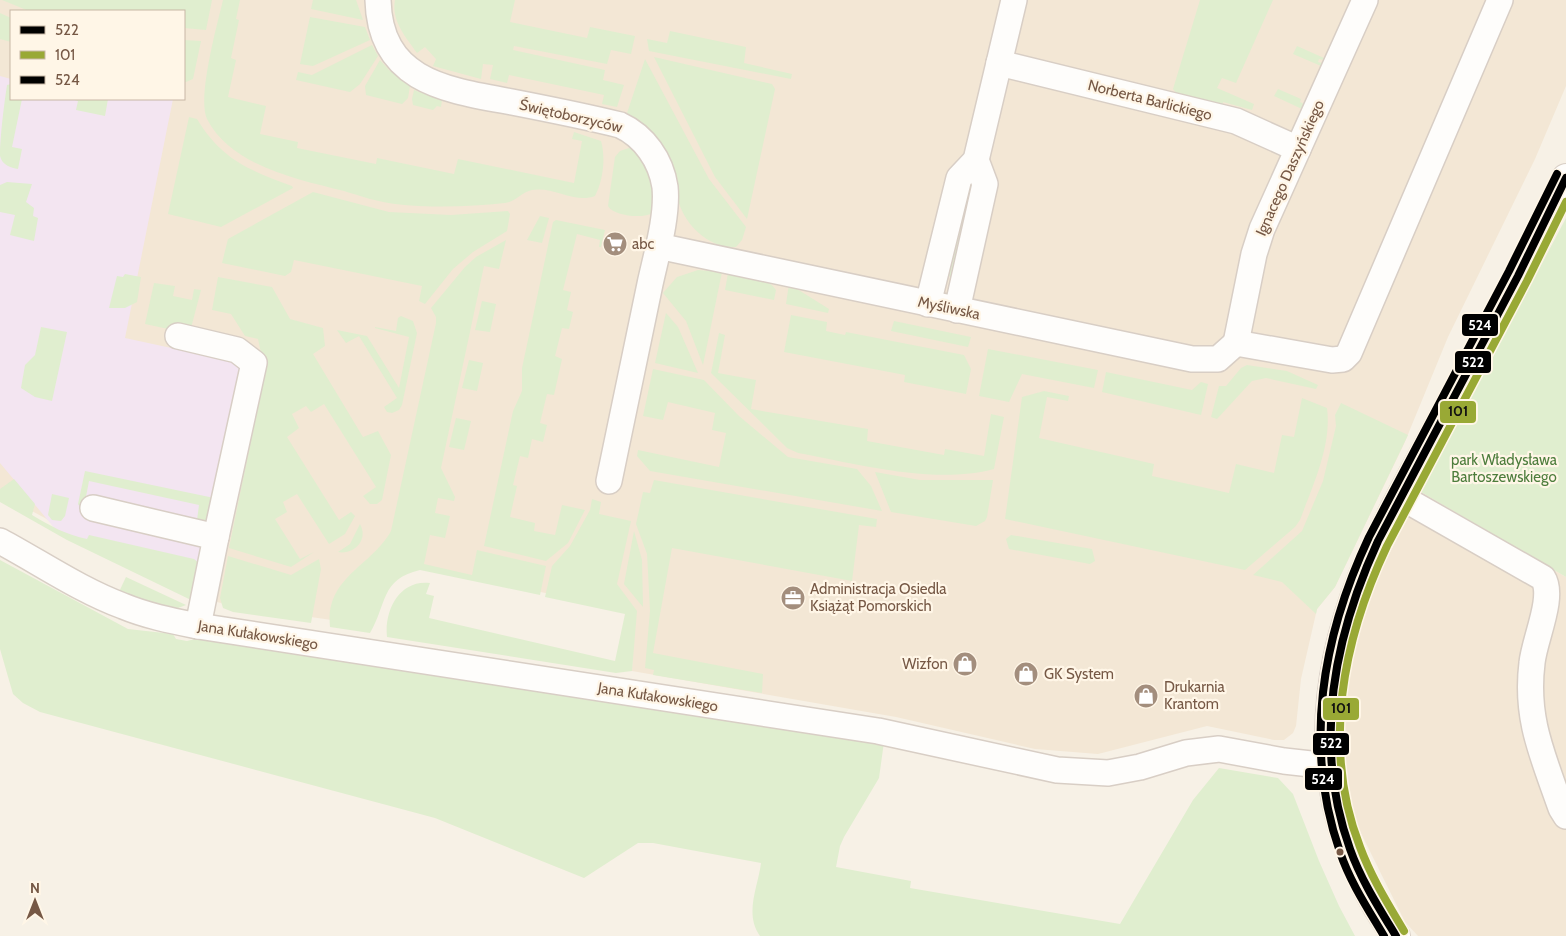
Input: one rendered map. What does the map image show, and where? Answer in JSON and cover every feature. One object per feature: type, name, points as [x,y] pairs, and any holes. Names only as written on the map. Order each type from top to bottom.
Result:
[{"type":"street","name":"Świętoborzyców","points":[[378,0],[382,27],[392,52],[412,72],[429,82],[450,90],[593,118],[631,130],[653,154],[662,175],[665,199],[659,237],[609,481]]},
{"type":"street","points":[[928,304],[959,178],[976,160],[1014,0]]},
{"type":"street","name":"Ignacego Daszyńskiego","points":[[1236,343],[1258,241],[1365,0]]},
{"type":"street","points":[[1236,343],[1332,360],[1343,359],[1350,353],[1500,0]]},
{"type":"street","name":"Norberta Barlickiego","points":[[999,63],[1236,121],[1298,149]]},
{"type":"street","points":[[957,310],[985,184],[976,160]]},
{"type":"street","points":[[1396,936],[1366,885],[1354,857],[1334,798],[1329,766],[1330,704],[1346,624],[1371,556],[1516,281],[1566,178]]},
{"type":"street","name":"Myśliwska","points":[[659,237],[928,304],[1192,359],[1218,359],[1236,343]]},
{"type":"street","points":[[178,336],[237,350],[254,363],[198,626]]},
{"type":"street","points":[[1401,497],[1544,578],[1548,584],[1548,593],[1533,651],[1530,713],[1564,812]]},
{"type":"street","points":[[93,508],[216,537]]},
{"type":"street","name":"Jana Kułakowskiego","points":[[0,540],[81,586],[122,606],[147,615],[198,626],[886,733],[1057,770],[1108,773],[1140,767],[1186,753],[1219,749],[1284,761],[1329,766]]},
{"type":"shaded area","points":[[0,0],[1566,0],[1566,86],[1535,159],[1448,337],[1404,444],[1335,587],[1317,609],[1301,679],[1296,726],[1293,733],[1284,740],[1274,740],[1207,726],[1098,754],[1035,749],[896,717],[632,671],[634,612],[420,566],[391,580],[366,625],[229,605],[189,595],[0,494]]},
{"type":"shaded area","points":[[0,76],[10,79],[10,100],[173,100],[125,338],[250,365],[200,564],[61,536],[0,463]]},
{"type":"shaded area","points":[[1421,492],[1566,577],[1566,936],[1418,936],[1405,922],[1344,799],[1343,669],[1368,595]]},
{"type":"green space","points":[[2,0],[212,0],[206,30],[185,28],[185,10],[27,10]]},
{"type":"green space","points":[[223,0],[240,0],[236,19],[239,20],[231,58],[236,60],[228,97],[266,106],[260,134],[298,142],[297,148],[376,164],[377,158],[454,174],[458,159],[574,183],[582,141],[572,139],[574,132],[601,141],[603,169],[595,196],[587,198],[572,197],[540,189],[528,191],[505,203],[450,207],[395,204],[369,199],[286,175],[249,159],[232,148],[218,135],[207,119],[205,109],[206,79]]},
{"type":"green space","points":[[313,0],[356,0],[363,20],[311,9]]},
{"type":"green space","points":[[395,0],[515,0],[510,22],[587,38],[590,27],[635,36],[631,54],[611,50],[607,64],[514,46],[513,50],[605,70],[603,80],[624,85],[617,107],[602,104],[604,95],[509,75],[507,83],[490,79],[493,65],[483,64],[481,79],[433,66],[436,59],[425,47],[417,53],[404,35],[395,15]]},
{"type":"green space","points":[[1200,0],[1273,0],[1236,83],[1222,78],[1217,88],[1254,104],[1252,110],[1223,102],[1222,108],[1181,99],[1173,89]]},
{"type":"green space","points":[[0,13],[10,18],[10,42],[0,39]]},
{"type":"green space","points":[[310,17],[365,27],[370,40],[313,66],[300,64]]},
{"type":"green space","points":[[670,31],[746,47],[744,63],[792,74],[791,79],[649,51],[647,39],[667,43]]},
{"type":"green space","points":[[185,40],[201,41],[193,79],[186,82]]},
{"type":"green space","points":[[372,45],[378,56],[360,84],[350,92],[296,80],[298,72],[312,75]]},
{"type":"green space","points":[[1297,46],[1324,58],[1323,60],[1319,59],[1318,62],[1322,63],[1321,66],[1293,54]]},
{"type":"green space","points":[[654,57],[772,84],[775,89],[747,219],[715,177]]},
{"type":"green space","points":[[645,59],[709,179],[746,227],[742,240],[736,247],[726,247],[717,244],[708,240],[693,228],[682,212],[671,166],[663,147],[650,130],[627,113]]},
{"type":"green space","points":[[380,60],[389,70],[410,86],[408,98],[402,104],[366,95],[365,86]]},
{"type":"green space","points":[[10,84],[10,100],[22,100],[12,147],[22,149],[18,169],[5,164],[0,156],[1,130],[7,85]]},
{"type":"green space","points":[[1278,89],[1301,99],[1300,102],[1304,104],[1302,109],[1274,96]]},
{"type":"green space","points":[[414,90],[442,100],[441,107],[437,106],[433,110],[413,105]]},
{"type":"green space","points":[[74,100],[108,100],[105,116],[76,110],[78,101]]},
{"type":"green space","points":[[189,117],[197,119],[216,145],[238,162],[293,188],[221,227],[168,214]]},
{"type":"green space","points":[[635,146],[657,190],[653,213],[642,216],[622,214],[608,206],[615,157],[620,151]]},
{"type":"green space","points":[[976,178],[954,277],[947,276],[964,181]]},
{"type":"green space","points":[[7,182],[32,184],[26,202],[34,208],[33,216],[38,218],[34,241],[10,235],[15,215],[0,212],[0,185]]},
{"type":"green space","points":[[313,192],[389,212],[451,215],[508,211],[510,214],[507,231],[473,252],[453,269],[425,304],[419,301],[422,286],[294,260],[291,272],[285,276],[222,263],[228,239]]},
{"type":"green space","points":[[540,216],[549,218],[542,243],[527,240]]},
{"type":"green space","name":"park Władysława Bartoszewskiego","points":[[1566,218],[1566,577],[1421,492]]},
{"type":"green space","points":[[556,220],[605,230],[601,247],[599,247],[600,240],[577,234],[563,290],[571,292],[567,310],[573,312],[569,329],[562,328],[555,356],[562,359],[554,395],[547,394],[540,423],[547,425],[543,442],[532,439],[528,458],[520,456],[513,485],[517,486],[510,517],[535,523],[534,531],[555,535],[562,505],[585,510],[568,543],[546,561],[484,546],[513,411],[522,391],[522,368],[553,222]]},
{"type":"green space","points":[[506,240],[499,269],[484,266],[441,468],[455,497],[454,501],[438,498],[435,513],[450,516],[445,538],[430,535],[424,564],[472,575],[477,550],[546,566],[540,595],[420,570],[407,574],[391,587],[386,594],[370,633],[330,627],[330,610],[342,584],[372,554],[391,531],[436,323],[436,317],[431,308],[465,267],[476,257]]},
{"type":"green space","points":[[698,270],[722,272],[703,365],[686,321],[663,293],[677,277]]},
{"type":"green space","points":[[728,273],[755,277],[767,282],[776,290],[774,300],[725,290]]},
{"type":"green space","points":[[125,274],[141,277],[137,302],[125,308],[109,308],[117,276],[123,277]]},
{"type":"green space","points":[[218,277],[272,287],[290,319],[323,328],[325,346],[313,354],[363,437],[378,431],[391,455],[382,500],[377,504],[370,504],[363,496],[376,487],[324,404],[311,412],[306,406],[292,414],[299,428],[287,437],[339,520],[351,512],[355,516],[345,534],[329,544],[297,494],[283,502],[287,512],[275,519],[300,559],[314,552],[291,567],[229,548],[265,371],[258,339],[245,336],[231,314],[212,310]]},
{"type":"green space","points":[[154,283],[175,286],[173,296],[192,300],[194,289],[201,290],[191,328],[182,332],[145,324]]},
{"type":"green space","points":[[789,284],[829,309],[828,313],[786,304]]},
{"type":"green space","points":[[482,301],[496,304],[490,332],[475,330]]},
{"type":"green space","points":[[666,313],[678,327],[698,373],[655,363]]},
{"type":"green space","points":[[791,315],[827,322],[826,331],[845,335],[846,332],[964,355],[971,369],[966,394],[904,382],[905,375],[784,352]]},
{"type":"green space","points":[[401,316],[413,321],[417,333],[402,405],[399,410],[392,413],[387,412],[384,407],[397,398],[359,336],[346,343],[337,330],[367,336],[399,388],[409,337],[375,327],[396,331],[398,318]]},
{"type":"green space","points":[[894,321],[971,337],[968,347],[891,331]]},
{"type":"green space","points":[[41,327],[67,332],[52,401],[35,397],[21,388],[25,365],[35,355]]},
{"type":"green space","points":[[719,333],[725,335],[718,373],[756,380],[751,409],[868,429],[867,441],[944,455],[945,449],[984,456],[991,414],[1004,417],[994,469],[946,475],[921,474],[871,467],[798,453],[787,448],[711,373]]},
{"type":"green space","points":[[988,349],[1098,370],[1094,388],[1022,374],[1009,402],[979,396]]},
{"type":"green space","points":[[469,360],[483,363],[477,391],[462,388]]},
{"type":"green space","points":[[1247,365],[1287,371],[1318,385],[1316,389],[1266,378],[1252,381],[1217,419],[1211,417],[1219,386],[1226,386],[1241,368]]},
{"type":"green space","points":[[653,369],[704,380],[739,416],[788,457],[857,469],[871,486],[882,511],[650,471],[637,456],[638,450],[719,467],[726,433],[712,430],[715,413],[668,402],[663,420],[643,416]]},
{"type":"green space","points":[[1106,372],[1192,390],[1201,382],[1208,384],[1201,415],[1102,392]]},
{"type":"green space","points":[[1044,391],[1069,396],[1068,401],[1047,397],[1039,438],[1154,464],[1152,476],[1229,493],[1236,464],[1274,473],[1282,435],[1294,437],[1302,398],[1327,408],[1327,436],[1324,450],[1316,479],[1300,520],[1295,527],[1245,570],[1005,519],[1022,397]]},
{"type":"green space","points":[[1341,403],[1408,435],[1335,587],[1317,609],[1316,614],[1282,582],[1253,575],[1302,531],[1323,481],[1336,426],[1335,415]]},
{"type":"green space","points":[[456,418],[471,421],[464,450],[449,447]]},
{"type":"green space","points":[[85,471],[219,499],[207,522],[197,520],[199,505],[89,481],[84,507],[80,507],[78,504]]},
{"type":"green space","points":[[875,472],[920,480],[993,480],[987,517],[985,521],[976,526],[891,512]]},
{"type":"green space","points":[[14,479],[35,504],[32,515],[59,530],[87,539],[89,535],[194,559],[200,564],[191,600],[67,540],[0,502],[0,489]]},
{"type":"green space","points":[[654,480],[877,519],[876,527],[859,525],[852,581],[672,548],[653,653],[763,674],[762,693],[653,675],[654,670],[645,668],[650,611],[647,554],[636,524],[643,492],[650,493]]},
{"type":"green space","points":[[52,494],[69,498],[65,516],[61,521],[52,520],[48,515]]},
{"type":"green space","points":[[592,499],[601,502],[599,514],[631,521],[617,584],[637,611],[632,671],[616,673],[387,637],[388,617],[396,598],[410,586],[419,583],[430,583],[426,594],[434,596],[429,618],[615,661],[625,614],[545,597],[552,566],[570,546],[590,510]]},
{"type":"green space","points":[[360,524],[363,536],[358,545],[349,551],[338,552],[350,544]]},
{"type":"green space","points":[[634,531],[642,560],[643,607],[624,584]]},
{"type":"green space","points":[[1011,535],[1092,549],[1095,561],[1090,564],[1009,549],[1006,539]]},
{"type":"green space","points":[[228,556],[291,575],[319,559],[321,569],[311,623],[233,612],[223,608],[220,598]]},
{"type":"green space","points":[[0,560],[128,629],[173,634],[176,639],[187,641],[199,638],[884,742],[879,778],[844,837],[840,846],[836,867],[911,881],[910,888],[1120,924],[1193,800],[1219,768],[1278,778],[1293,794],[1319,861],[1355,936],[760,936],[755,928],[752,910],[761,863],[653,843],[638,843],[584,878],[435,818],[40,712],[23,703],[13,694],[0,649]]},
{"type":"green space","points":[[126,577],[186,605],[173,610],[118,594]]},
{"type":"transit line","name":"524","points":[[1384,936],[1349,874],[1340,852],[1329,812],[1322,772],[1321,732],[1323,692],[1329,653],[1339,614],[1369,537],[1509,271],[1557,174]]},
{"type":"transit line","name":"522","points":[[1396,936],[1359,872],[1350,849],[1339,810],[1332,771],[1331,732],[1333,693],[1340,654],[1349,616],[1362,578],[1378,541],[1518,276],[1566,178]]},
{"type":"transit line","name":"101","points":[[1404,931],[1369,869],[1348,809],[1342,771],[1340,732],[1342,694],[1349,656],[1359,618],[1387,546],[1527,281],[1566,202]]},
{"type":"place","name":"abc","points":[[615,244]]},
{"type":"place","name":"Administracja Osiedla Książąt Pomorskich","points":[[793,598]]},
{"type":"place","name":"Wizfon","points":[[965,664]]},
{"type":"place","name":"GK System","points":[[1026,674]]},
{"type":"place","name":"Drukarnia Krantom","points":[[1146,696]]}]
